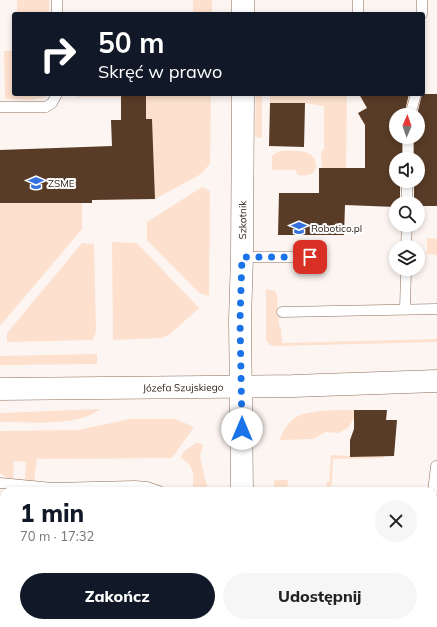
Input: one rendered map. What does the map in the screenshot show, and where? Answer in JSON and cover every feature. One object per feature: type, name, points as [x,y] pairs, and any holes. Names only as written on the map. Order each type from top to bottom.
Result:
[{"type":"street","points":[[243,0],[243,12]]},
{"type":"street","name":"Szkotnik","points":[[242,487],[240,320],[243,96]]},
{"type":"street","name":"Józefa Szujskiego","points":[[0,389],[241,387],[382,384],[437,381]]},
{"type":"lane","points":[[57,0],[57,12]]},
{"type":"lane","points":[[358,0],[358,12]]},
{"type":"lane","points":[[422,0],[422,12]]},
{"type":"lane","points":[[0,107],[46,106],[52,103],[57,96]]},
{"type":"lane","points":[[412,108],[415,96]]},
{"type":"lane","points":[[242,257],[310,257]]},
{"type":"lane","points":[[405,310],[406,276]]},
{"type":"lane","points":[[282,312],[437,310]]},
{"type":"lane","points":[[434,487],[436,466]]},
{"type":"lane","points":[[5,486],[40,487]]},
{"type":"lane","points":[[94,487],[147,487]]},
{"type":"shaded area","points":[[17,0],[49,0],[49,12],[17,12]]},
{"type":"shaded area","points":[[193,0],[212,0],[212,12],[193,12]]},
{"type":"shaded area","points":[[4,51],[12,51],[12,96],[45,96],[32,100],[5,99]]},
{"type":"shaded area","points":[[77,96],[121,96],[121,97]]},
{"type":"shaded area","points":[[146,96],[211,96],[210,164],[201,174],[155,199],[152,119],[146,119]]},
{"type":"shaded area","points":[[256,96],[262,96],[262,138],[255,137]]},
{"type":"shaded area","points":[[270,96],[347,96],[346,168],[322,168],[321,153],[324,148],[324,106],[305,103],[270,103]]},
{"type":"shaded area","points":[[281,151],[298,151],[309,154],[313,157],[316,168],[311,174],[308,175],[298,175],[295,170],[272,170],[272,156]]},
{"type":"shaded area","points":[[202,187],[210,191],[209,296],[199,293],[147,240],[147,222]]},
{"type":"shaded area","points":[[0,203],[82,203],[82,229],[0,326]]},
{"type":"shaded area","points":[[427,238],[437,239],[437,255],[427,254]]},
{"type":"shaded area","points":[[112,242],[137,243],[199,308],[169,335],[161,338],[113,340]]},
{"type":"shaded area","points":[[82,243],[94,244],[96,331],[93,340],[7,342],[7,333]]},
{"type":"shaded area","points":[[266,289],[275,291],[277,295],[279,326],[281,327],[282,343],[437,339],[437,342],[270,345],[266,340]]},
{"type":"shaded area","points":[[97,354],[97,364],[0,365],[0,356]]},
{"type":"shaded area","points":[[100,409],[91,415],[66,421],[38,423],[0,422],[0,413]]},
{"type":"shaded area","points":[[354,410],[354,419],[348,428],[338,433],[326,432],[313,439],[280,440],[288,424],[296,417],[308,413],[324,411]]},
{"type":"shaded area","points":[[130,419],[175,419],[194,427],[172,458],[37,459],[34,481],[25,480],[26,462],[14,461],[13,480],[0,473],[0,431],[78,430]]},
{"type":"shaded area","points":[[196,443],[203,445],[200,456],[207,487],[193,487],[193,472],[189,464],[181,458],[184,451]]},
{"type":"shaded area","points":[[331,455],[350,457],[384,456],[384,458],[333,459],[332,483],[330,487],[327,487],[327,482],[329,482]]},
{"type":"shaded area","points":[[274,480],[288,480],[287,487],[274,487]]},
{"type":"building","points":[[425,94],[437,94],[437,206],[425,206],[425,196],[414,196],[414,188],[425,188],[425,152],[414,152],[414,144],[425,144],[425,108],[419,108],[422,96],[425,96]]},
{"type":"building","points":[[121,96],[146,96],[146,119],[152,119],[155,199],[92,200],[92,203],[0,203],[0,150],[112,146],[111,120],[121,120]]},
{"type":"building","points":[[360,96],[409,96],[406,108],[389,108],[389,144],[402,144],[402,152],[389,152],[389,188],[400,188],[400,196],[389,196],[389,207],[345,205],[344,235],[278,235],[279,193],[319,193],[319,168],[365,168],[365,125],[358,113],[367,108]]},
{"type":"building","points":[[270,103],[305,103],[304,147],[269,146]]},
{"type":"building","points":[[354,410],[387,410],[386,420],[397,420],[394,456],[350,457],[350,440],[354,429]]},
{"type":"place","name":"ZSME","points":[[36,183]]},
{"type":"place","name":"Robotico.pl","points":[[299,228]]},
{"type":"route","points":[[242,429],[240,320],[242,257],[310,257]]}]
